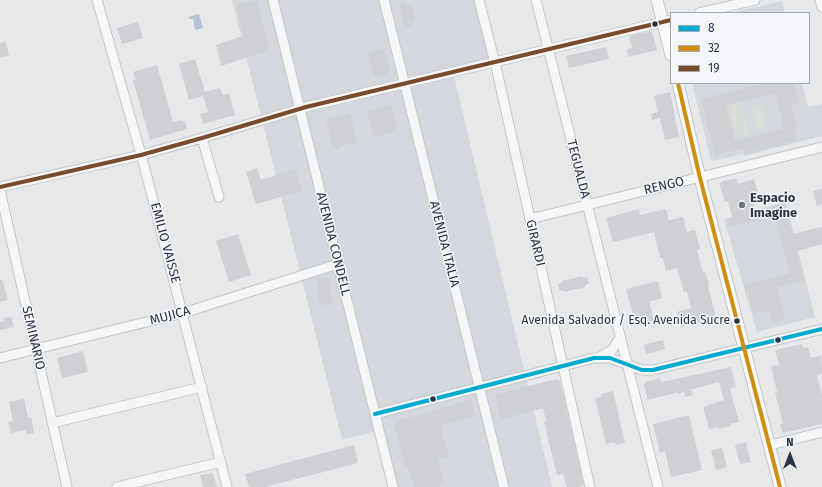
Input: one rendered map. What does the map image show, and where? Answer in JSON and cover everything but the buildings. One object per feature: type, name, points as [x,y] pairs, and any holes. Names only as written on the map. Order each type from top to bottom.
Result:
[{"type":"main road","points":[[658,0],[667,20],[670,46]]},
{"type":"main road","points":[[678,84],[700,178],[780,487]]},
{"type":"street","name":"EMILIO VAISSE","points":[[97,0],[184,313],[227,487]]},
{"type":"street","name":"AVENIDA CONDELL","points":[[273,0],[394,487]]},
{"type":"street","name":"AVENIDA ITALIA","points":[[384,0],[504,487]]},
{"type":"street","name":"GIRARDI","points":[[479,0],[530,218],[590,487]]},
{"type":"street","name":"TEGUALDA","points":[[536,0],[658,487]]},
{"type":"street","points":[[703,12],[755,0]]},
{"type":"street","points":[[820,0],[822,7]]},
{"type":"street","points":[[0,188],[202,138],[299,108],[667,20]]},
{"type":"street","points":[[202,138],[219,197]]},
{"type":"street","name":"RENGO","points":[[530,218],[700,178],[822,147]]},
{"type":"street","name":"SEMINARIO","points":[[0,188],[67,487]]},
{"type":"street","name":"MUJICA","points":[[0,358],[184,313],[338,264]]},
{"type":"street","points":[[375,414],[479,386],[600,357],[610,358],[642,370],[653,370],[822,329]]},
{"type":"street","points":[[600,357],[612,350],[620,338]]},
{"type":"street","points":[[52,424],[202,387]]},
{"type":"street","points":[[770,445],[822,432]]},
{"type":"street","points":[[117,487],[221,462]]},
{"type":"shaded area","points":[[232,0],[481,0],[494,62],[453,72],[552,487],[393,487],[380,430],[342,440]]},
{"type":"shaded area","points":[[782,1],[785,12],[734,12]]},
{"type":"shaded area","points":[[692,84],[802,84],[808,107],[822,104],[822,136],[744,156],[743,154],[714,161],[711,160]]},
{"type":"shaded area","points":[[742,103],[749,134],[736,137],[728,106]]},
{"type":"shaded area","points":[[761,106],[766,126],[756,129],[751,108]]},
{"type":"shaded area","points":[[786,202],[815,317],[757,332],[724,219]]},
{"type":"water","points":[[199,14],[203,28],[195,30],[193,19],[189,19],[189,17]]},
{"type":"transit line","name":"19","points":[[0,187],[141,155],[306,107],[670,20]]},
{"type":"transit line","name":"32","points":[[678,84],[700,178],[780,487]]},
{"type":"transit line","name":"8","points":[[375,414],[594,358],[610,358],[642,370],[653,370],[822,329]]},
{"type":"place","name":"Espacio Imagine","points":[[742,205]]},
{"type":"place","name":"Avenida Salvador / Esq. Avenida Sucre","points":[[737,321]]}]
